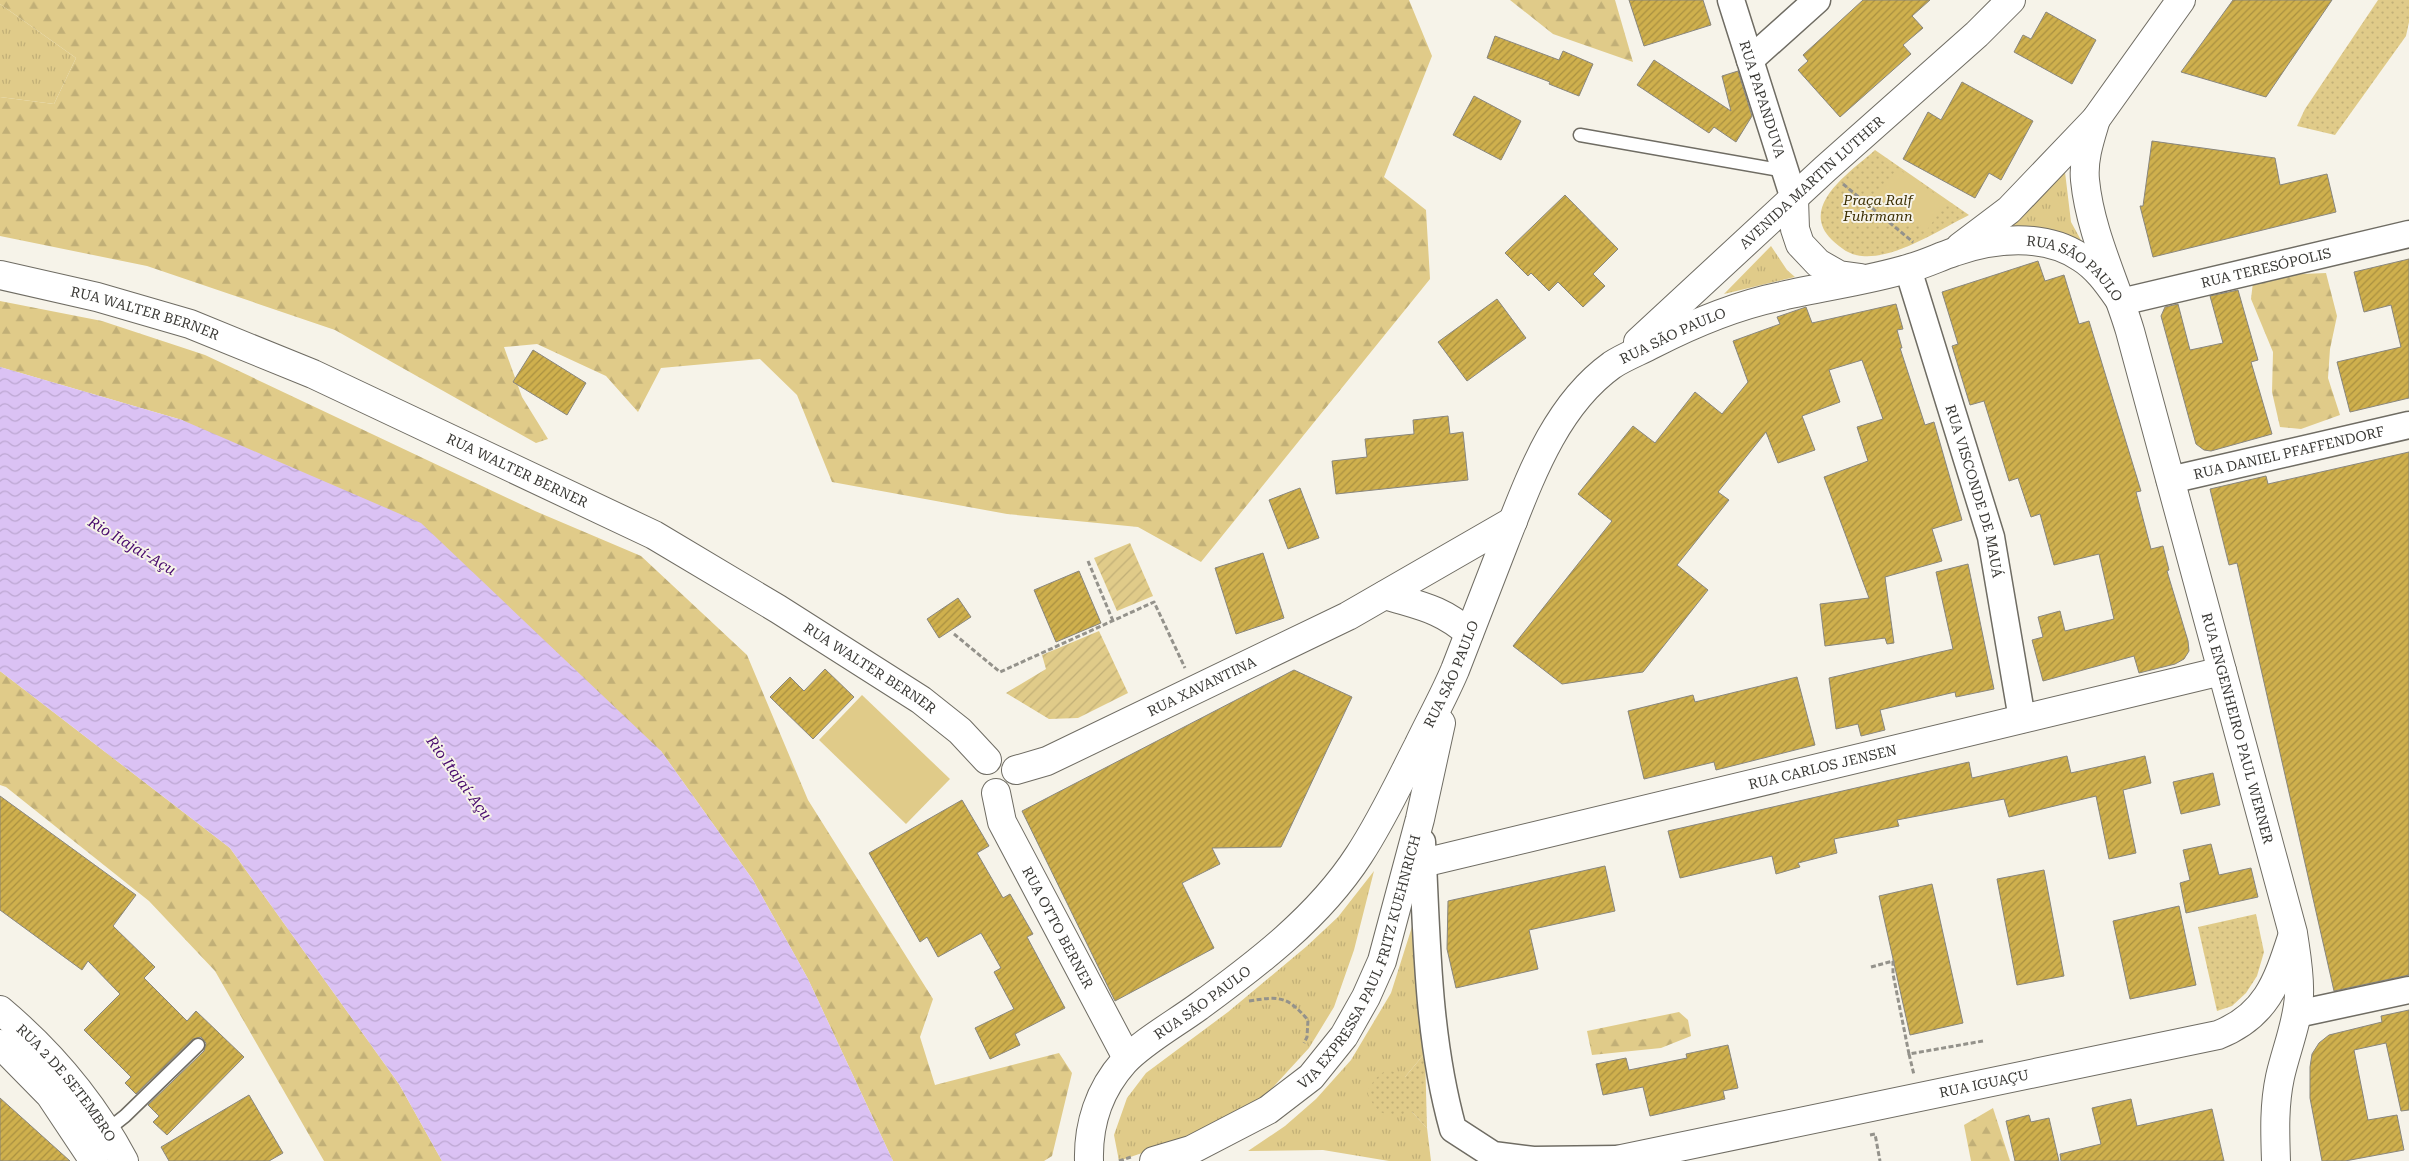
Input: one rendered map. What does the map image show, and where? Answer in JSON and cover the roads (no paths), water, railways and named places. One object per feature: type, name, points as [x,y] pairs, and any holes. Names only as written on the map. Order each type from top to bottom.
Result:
[{"type":"main road","name":"AVENIDA MARTIN LUTHER","points":[[1612,365],[1825,169],[1970,40],[2011,0]]},
{"type":"main road","name":"RUA SÃO PAULO","points":[[1945,256],[2009,210],[2096,119],[2181,0]]},
{"type":"main road","name":"RUA SÃO PAULO","points":[[2096,119],[2086,153],[2084,178],[2098,238],[2121,302]]},
{"type":"main road","name":"RUA SÃO PAULO","points":[[1794,199],[1796,229],[1800,244],[1818,264],[1839,275],[1871,279]]},
{"type":"main road","name":"RUA SÃO PAULO","points":[[1089,1161],[1090,1126],[1101,1099],[1114,1075],[1127,1058],[1209,999],[1298,928],[1331,893],[1356,859],[1380,822],[1453,673],[1540,456],[1564,416],[1584,391],[1612,365],[1677,332],[1722,313],[1778,296],[1871,279],[1945,256],[2001,242],[2029,240],[2052,243],[2080,256],[2101,274],[2121,302]]},
{"type":"main road","name":"RUA WALTER BERNER","points":[[0,275],[97,297],[190,324],[322,378],[654,535],[778,609],[921,700],[960,731],[988,760]]},
{"type":"main road","name":"RUA ENGENHEIRO PAUL WERNER","points":[[2121,302],[2293,933],[2299,973],[2297,1014],[2280,1077],[2275,1105],[2276,1161]]},
{"type":"main road","name":"RUA XAVANTINA","points":[[1016,770],[1047,761],[1348,616],[1513,521]]},
{"type":"main road","points":[[1385,595],[1439,611],[1469,633]]},
{"type":"main road","name":"RUA CARLOS JENSEN","points":[[1423,863],[2222,671]]},
{"type":"main road","name":"VIA EXPRESSA PAUL FRITZ KUEHNRICH","points":[[1164,1157],[1191,1150],[1268,1110],[1311,1077],[1344,1036],[1366,997],[1382,961],[1420,819],[1453,673]]},
{"type":"main road","points":[[1002,757],[1008,760],[1016,770],[1017,778],[1010,789],[996,793],[989,791],[980,780],[982,765],[988,760],[1002,757]]},
{"type":"main road","name":"RUA OTTO BERNER","points":[[996,793],[1002,822],[1127,1058]]},
{"type":"main road","name":"RUA IGUAÇU","points":[[1616,1160],[2218,1035],[2246,1021],[2266,1000],[2284,963],[2293,933]]},
{"type":"main road","name":"RUA 2 DE SETEMBRO","points":[[0,1010],[35,1041],[69,1079],[93,1109],[124,1161]]},
{"type":"main road","name":"RUA 2 DE SETEMBRO","points":[[0,1044],[50,1095],[94,1161]]},
{"type":"street","name":"RUA PAPANDUVA","points":[[1731,0],[1794,199]]},
{"type":"street","points":[[1750,60],[1817,0]]},
{"type":"street","name":"RUA TERESÓPOLIS","points":[[2121,302],[2409,234]]},
{"type":"street","name":"RUA VISCONDE DE MAUÁ","points":[[1908,269],[1992,537],[2022,719]]},
{"type":"street","name":"RUA DANIEL PFAFFENDORF","points":[[2170,480],[2409,425]]},
{"type":"street","points":[[1420,819],[1429,1002],[1444,1098],[1453,1129],[1493,1155],[1533,1160],[1616,1160]]},
{"type":"street","points":[[2297,1014],[2409,990]]},
{"type":"lane","points":[[1580,136],[1784,171]]},
{"type":"lane","points":[[106,1131],[125,1116],[198,1045]]},
{"type":"water","name":"Rio Itajaí-Açu","points":[[0,367],[182,420],[421,523],[661,751],[753,880],[808,979],[893,1161],[442,1161],[399,1084],[230,848],[0,671]]},
{"type":"park label","name":"Praça Ralf Fuhrmann","points":[[1878,208]]}]
